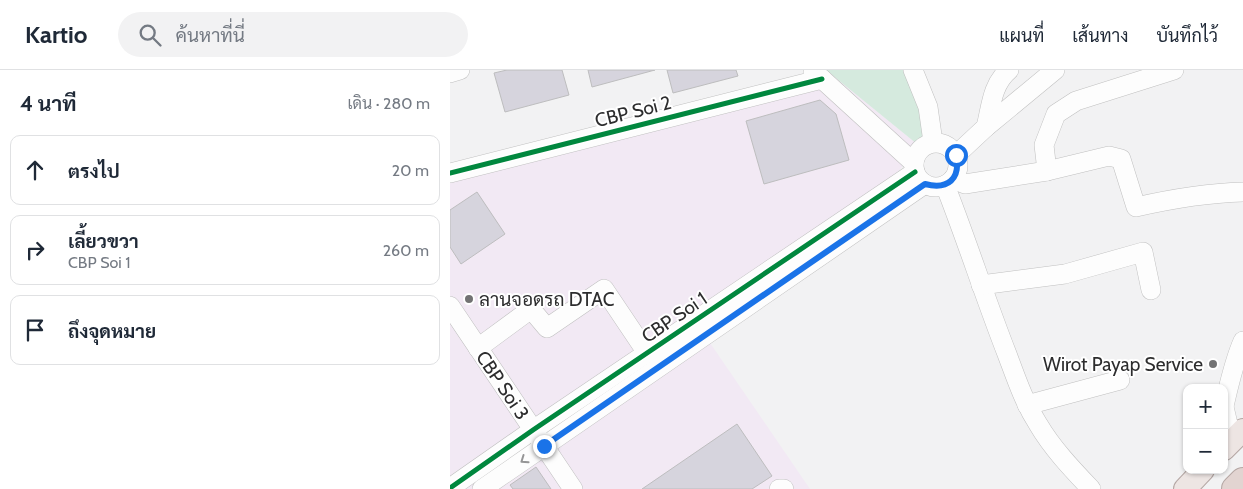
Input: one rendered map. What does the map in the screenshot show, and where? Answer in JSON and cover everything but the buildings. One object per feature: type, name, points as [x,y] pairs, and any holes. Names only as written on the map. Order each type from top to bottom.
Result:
[{"type":"highway","points":[[1235,489],[1243,481]]},
{"type":"main road","points":[[1184,489],[1199,474]]},
{"type":"street","points":[[450,73],[460,70]]},
{"type":"street","points":[[913,70],[928,107],[933,142]]},
{"type":"street","points":[[956,155],[986,127],[1055,70]]},
{"type":"street","points":[[1046,171],[1044,145],[1056,114],[1076,101],[1174,70]]},
{"type":"street","points":[[816,74],[918,173],[935,187],[949,182],[964,184],[1046,171],[1109,156],[1121,159],[1136,207],[1171,200],[1243,192]]},
{"type":"street","name":"CBP Soi 2","points":[[450,173],[816,74]]},
{"type":"street","points":[[986,127],[1000,74]]},
{"type":"street","points":[[918,173],[918,152],[925,145],[933,142],[939,143],[948,146],[956,155],[958,166],[949,182],[955,210],[981,285],[1027,405],[1038,426],[1059,454],[1091,489]]},
{"type":"street","name":"CBP Soi 1","points":[[482,489],[544,446],[918,173]]},
{"type":"street","points":[[981,285],[1065,274],[1143,252],[1151,290]]},
{"type":"street","name":"CBP Soi 1","points":[[450,488],[647,353],[771,280]]},
{"type":"street","points":[[478,348],[532,309],[547,328],[604,289],[647,353]]},
{"type":"street","name":"CBP Soi 3","points":[[450,306],[573,489]]},
{"type":"street","points":[[1228,389],[1243,341]]},
{"type":"street","points":[[1027,405],[1120,380]]},
{"type":"street","points":[[1228,424],[1235,438]]},
{"type":"street","points":[[779,489],[784,489]]},
{"type":"shaded area","points":[[826,70],[917,144],[899,171],[693,318],[810,489],[450,489],[450,168]]},
{"type":"green space","points":[[826,70],[905,70],[917,101],[924,136],[917,144]]},
{"type":"cycle path","points":[[450,173],[822,79]]},
{"type":"cycle path","points":[[450,488],[915,172]]},
{"type":"place","name":"ลานจอดรถ DTAC","points":[[469,299]]},
{"type":"place","name":"Wirot Payap Service","points":[[1213,364]]},
{"type":"route","points":[[544,446],[925,184],[935,187],[945,185],[953,180],[958,166],[956,155]]}]
